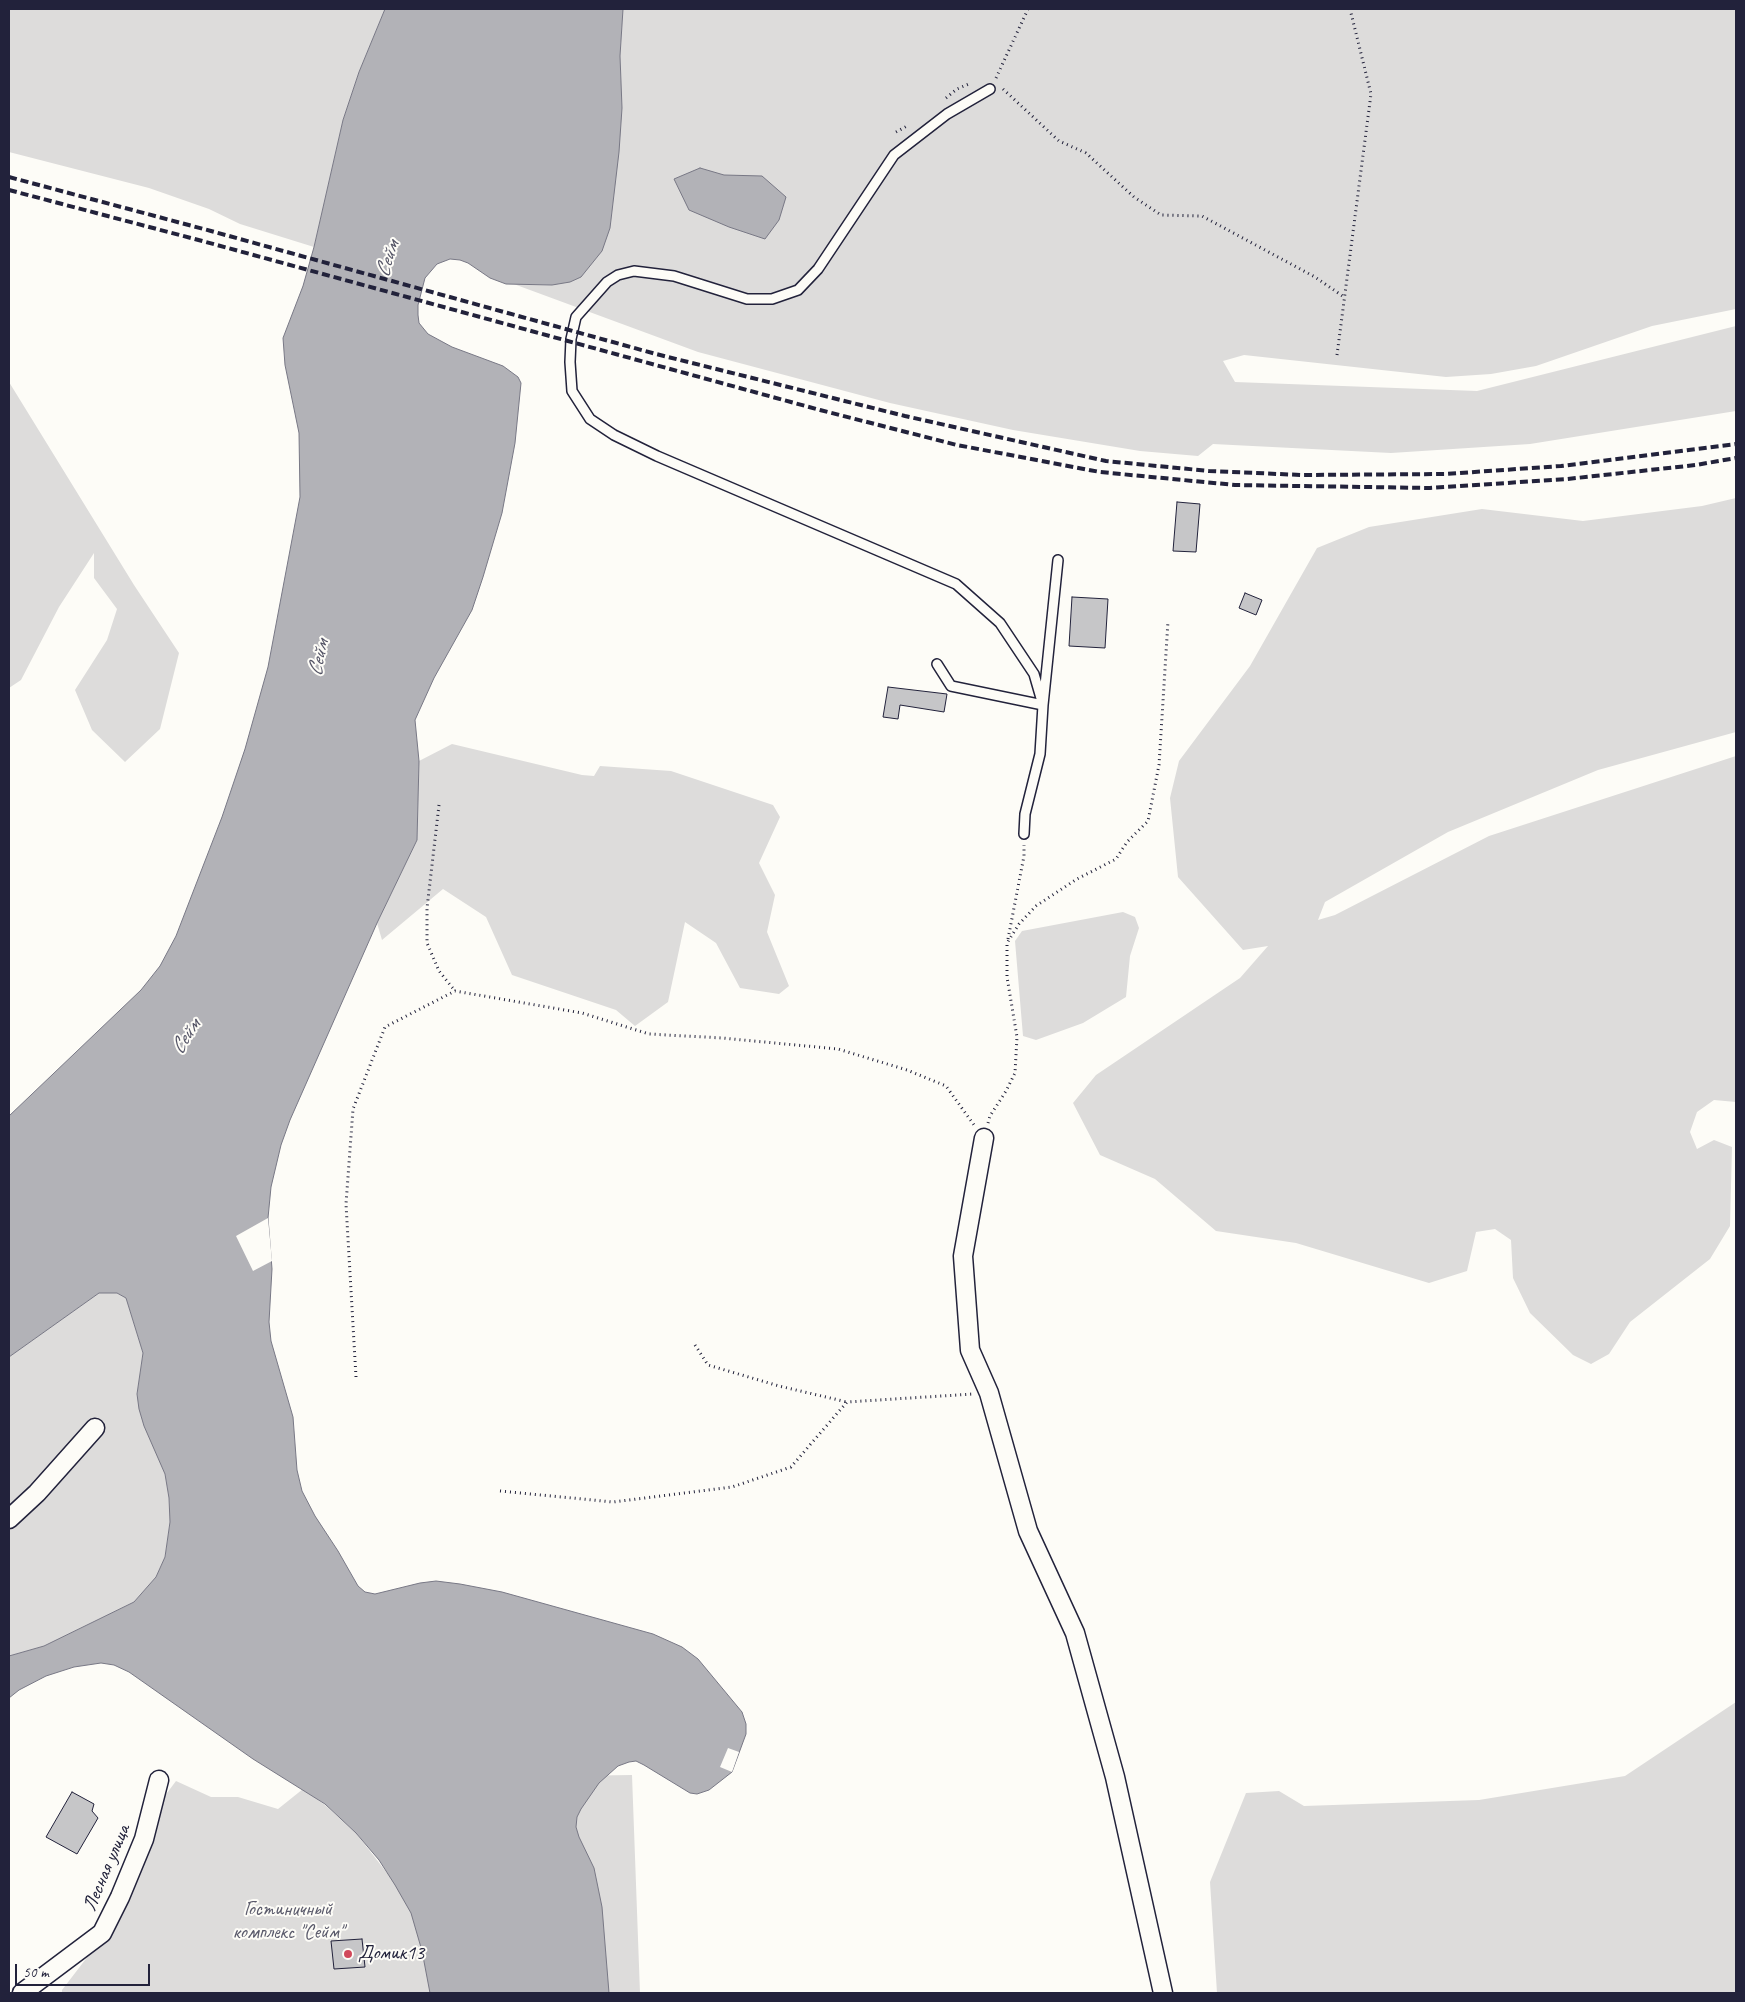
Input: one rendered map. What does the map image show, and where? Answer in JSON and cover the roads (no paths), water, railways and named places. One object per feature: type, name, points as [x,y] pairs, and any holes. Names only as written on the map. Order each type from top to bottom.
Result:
[{"type":"street","points":[[984,1138],[963,1256],[970,1350],[989,1393],[1028,1531],[1075,1633],[1115,1777],[1163,1993]]},
{"type":"street","points":[[9,1519],[37,1493],[95,1428]]},
{"type":"street","name":"Лесная улица","points":[[22,1993],[102,1933],[120,1897],[144,1839],[160,1780]]},
{"type":"lane","points":[[992,85],[946,114],[894,155],[818,269],[798,290],[772,299],[747,299],[674,276],[634,271],[618,275],[607,282],[576,317],[571,339],[572,391],[590,419],[614,435],[657,456],[755,496],[956,584],[1000,623],[1034,674],[1043,705]]},
{"type":"lane","points":[[1024,834],[1026,814],[1040,754],[1043,705],[1058,560]]},
{"type":"lane","points":[[937,664],[951,686],[1043,705]]},
{"type":"water","name":"Сейм","points":[[385,9],[623,9],[620,56],[622,108],[619,152],[610,228],[602,251],[581,277],[570,282],[552,285],[506,284],[490,278],[468,263],[450,259],[437,264],[425,278],[418,305],[418,315],[419,323],[428,334],[452,347],[503,366],[518,377],[521,383],[515,443],[502,513],[472,610],[434,678],[415,720],[419,761],[417,840],[377,923],[290,1120],[281,1145],[271,1187],[268,1218],[272,1269],[269,1322],[271,1341],[293,1417],[297,1470],[302,1491],[358,1586],[365,1592],[375,1594],[436,1581],[460,1584],[502,1592],[653,1634],[682,1647],[698,1659],[742,1712],[746,1724],[746,1734],[732,1772],[709,1790],[697,1794],[690,1793],[644,1765],[636,1761],[629,1762],[618,1766],[599,1783],[577,1817],[576,1827],[594,1868],[602,1907],[609,1993],[430,1993],[422,1951],[411,1913],[379,1860],[356,1833],[325,1804],[253,1759],[129,1672],[114,1665],[101,1663],[74,1667],[46,1676],[19,1690],[9,1698],[9,1656],[44,1646],[134,1602],[156,1577],[165,1557],[170,1522],[165,1474],[144,1426],[139,1409],[137,1394],[143,1353],[126,1298],[117,1293],[99,1293],[9,1357],[9,1116],[141,990],[160,966],[176,936],[222,817],[245,749],[268,667],[300,497],[299,433],[285,365],[283,338],[303,286],[314,247],[343,120],[359,72]]},
{"type":"water","points":[[700,168],[724,175],[762,176],[786,197],[779,220],[765,239],[729,227],[689,210],[674,179]]},
{"type":"railway","points":[[9,177],[656,354],[905,416],[1106,461],[1209,471],[1302,475],[1445,474],[1561,466],[1736,444]]},
{"type":"railway","points":[[9,190],[820,410],[957,445],[1100,472],[1235,485],[1430,488],[1567,479],[1696,465],[1736,458]]},
{"type":"place","name":"Домик13","points":[[348,1954]]},
{"type":"park label","name":"Гостиничный комплекс \"Сейм\"","points":[[288,1922]]}]
